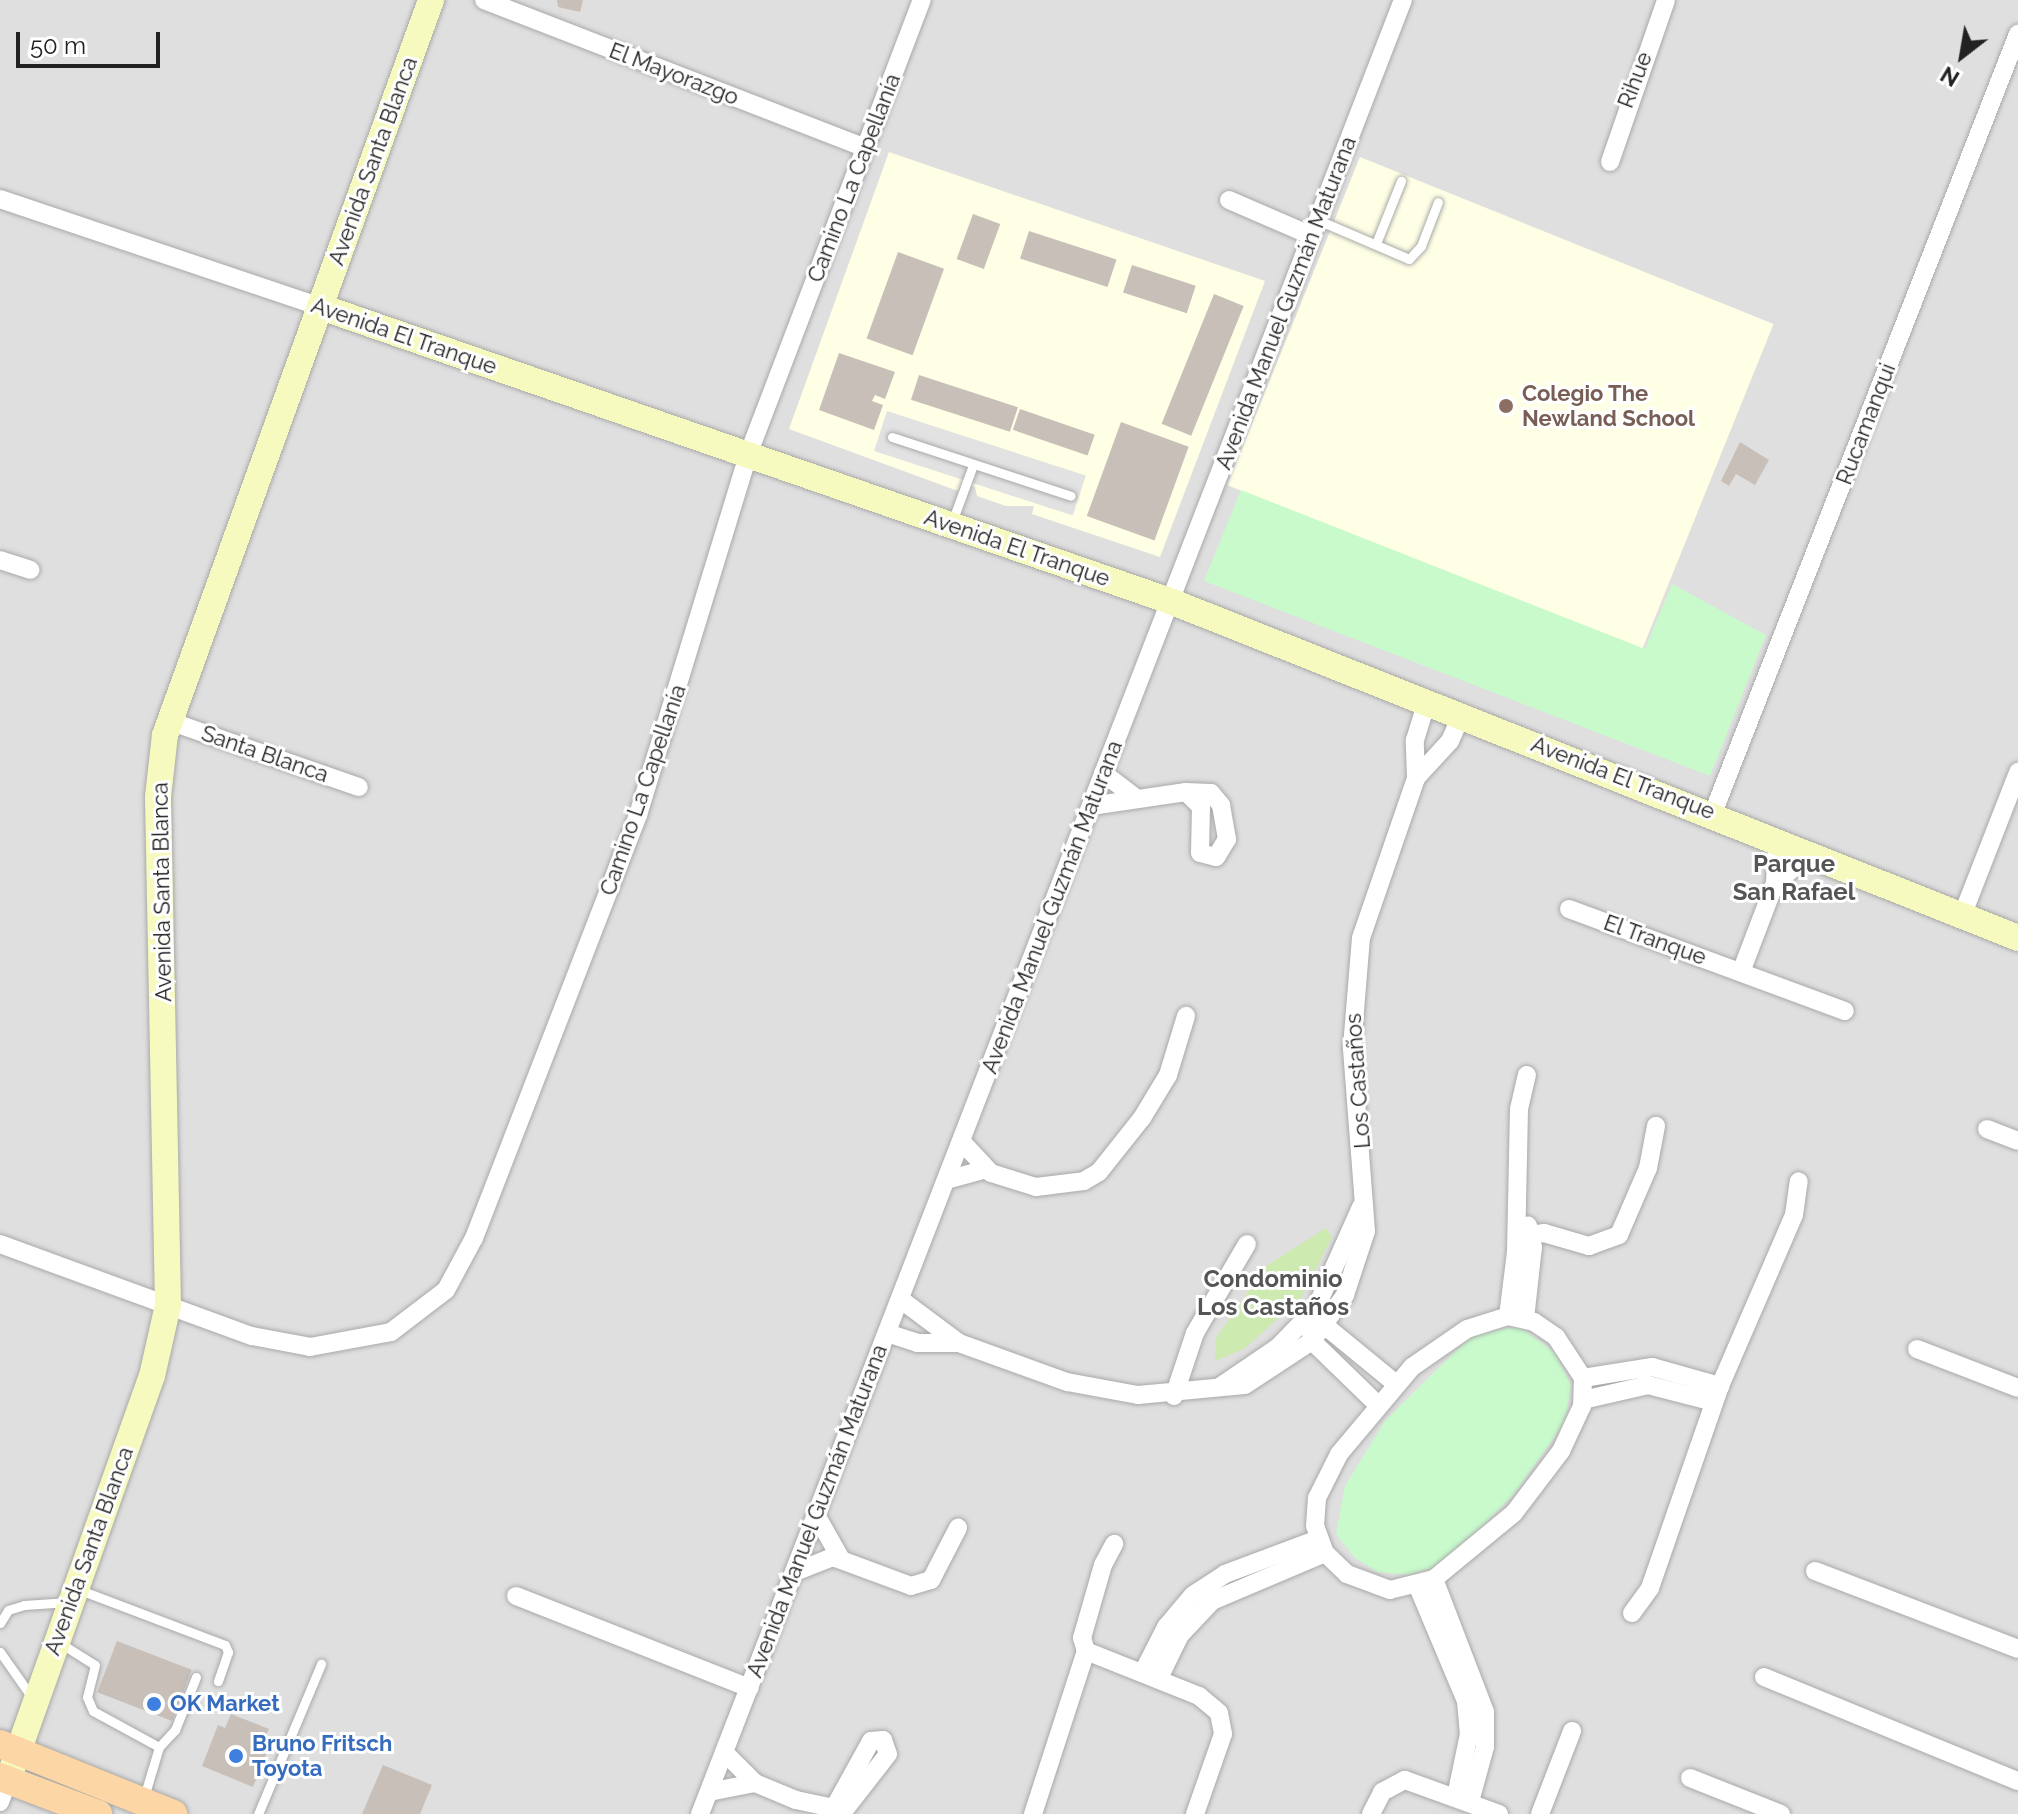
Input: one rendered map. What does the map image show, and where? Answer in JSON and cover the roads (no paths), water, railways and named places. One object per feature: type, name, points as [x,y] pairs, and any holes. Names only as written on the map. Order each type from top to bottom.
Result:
[{"type":"main road","name":"Avenida Santa Blanca","points":[[3,1786],[9,1747],[35,1702],[148,1386],[168,1305],[158,797],[169,721],[431,0]]},
{"type":"main road","name":"Avenida El Tranque","points":[[321,307],[1170,601],[1713,813],[2018,938]]},
{"type":"main road","points":[[9,1747],[173,1814]]},
{"type":"main road","points":[[3,1786],[98,1814]]},
{"type":"street","name":"El Mayorazgo","points":[[484,0],[865,148]]},
{"type":"street","name":"Camino La Capellanía","points":[[0,1244],[272,1341],[341,1346],[405,1324],[455,1277],[638,815],[748,455],[922,0]]},
{"type":"street","name":"Avenida Manuel Guzmán Maturana","points":[[700,1814],[1403,0]]},
{"type":"street","name":"Rihue","points":[[1610,162],[1666,0]]},
{"type":"street","name":"Rucamanqui","points":[[1713,813],[2018,34]]},
{"type":"street","name":"Avenida El Tranque","points":[[0,199],[321,307]]},
{"type":"street","points":[[1229,200],[1315,228]]},
{"type":"street","points":[[0,560],[30,570]]},
{"type":"street","name":"Los Castaños","points":[[900,1299],[959,1343],[1067,1382],[1174,1396],[1259,1379],[1312,1341],[1328,1322],[1358,1264],[1366,1231],[1352,1047],[1355,979],[1370,902],[1416,778],[1415,740],[1427,701]]},
{"type":"street","name":"Los Castaños","points":[[1416,778],[1450,741],[1462,714]]},
{"type":"street","name":"Santa Blanca","points":[[169,721],[359,787]]},
{"type":"street","points":[[1962,916],[2018,772]]},
{"type":"street","points":[[1103,773],[1133,796]]},
{"type":"street","points":[[1091,806],[1133,796],[1186,792]]},
{"type":"street","points":[[1741,972],[1775,883],[1777,840]]},
{"type":"street","points":[[1775,883],[1811,854]]},
{"type":"street","name":"El Tranque","points":[[1569,909],[1845,1011]]},
{"type":"street","points":[[946,1180],[983,1170],[1036,1187],[1061,1187],[1099,1172],[1168,1075],[1186,1016]]},
{"type":"street","points":[[1524,1256],[1516,1202],[1519,1109],[1527,1075]]},
{"type":"street","points":[[1531,1233],[1566,1242],[1604,1244],[1624,1228],[1653,1155],[1656,1126]]},
{"type":"street","points":[[1987,1129],[2018,1141]]},
{"type":"street","points":[[961,1141],[983,1170]]},
{"type":"street","points":[[1632,1613],[1646,1596],[1665,1550],[1717,1394],[1794,1215],[1799,1181]]},
{"type":"street","name":"Los Castaños","points":[[1217,1389],[1309,1318],[1335,1277],[1364,1201]]},
{"type":"street","points":[[1516,1202],[1531,1233],[1524,1256],[1516,1317]]},
{"type":"street","points":[[1524,1256],[1566,1242]]},
{"type":"street","points":[[1174,1396],[1195,1333],[1247,1244]]},
{"type":"street","points":[[1516,1317],[1556,1337],[1583,1378],[1583,1400],[1571,1434],[1526,1500],[1426,1583],[1367,1584],[1322,1546],[1322,1485],[1376,1403],[1395,1383],[1456,1336],[1516,1317]]},
{"type":"street","points":[[1376,1403],[1312,1341],[1309,1318],[1328,1322],[1395,1383]]},
{"type":"street","name":"Los Castaños","points":[[887,1333],[917,1343],[959,1343]]},
{"type":"street","points":[[1917,1349],[2018,1388]]},
{"type":"street","points":[[1583,1378],[1652,1367],[1717,1394]]},
{"type":"street","points":[[1583,1400],[1648,1385],[1717,1394]]},
{"type":"street","points":[[816,1515],[841,1559]]},
{"type":"street","points":[[795,1572],[814,1560],[841,1559],[911,1586],[931,1580],[958,1528]]},
{"type":"street","points":[[1033,1814],[1086,1651],[1083,1634],[1114,1544]]},
{"type":"street","points":[[1151,1675],[1174,1615],[1200,1589],[1322,1546]]},
{"type":"street","points":[[1815,1571],[2018,1649]]},
{"type":"street","points":[[1426,1583],[1485,1712],[1485,1747],[1463,1799]]},
{"type":"street","points":[[516,1596],[749,1688]]},
{"type":"street","points":[[1086,1651],[1206,1700],[1222,1721],[1195,1814]]},
{"type":"street","points":[[1764,1677],[2018,1781]]},
{"type":"street","points":[[1540,1814],[1572,1731]]},
{"type":"street","points":[[724,1752],[755,1783],[834,1808]]},
{"type":"street","points":[[1690,1778],[1781,1814]]},
{"type":"street","points":[[1371,1814],[1382,1792],[1398,1781],[1463,1799],[1499,1814]]},
{"type":"street","points":[[709,1792],[755,1783]]},
{"type":"lane","points":[[1377,241],[1401,181]]},
{"type":"lane","points":[[1315,228],[1377,241],[1409,259],[1416,255],[1438,202]]},
{"type":"lane","points":[[892,437],[1071,496]]},
{"type":"lane","points":[[951,525],[973,465]]},
{"type":"lane","points":[[0,1623],[8,1610],[72,1595],[225,1645],[218,1681]]},
{"type":"lane","points":[[56,1641],[95,1665],[87,1697],[93,1711],[159,1747]]},
{"type":"lane","points":[[2,1657],[35,1702]]},
{"type":"lane","points":[[258,1814],[321,1664]]},
{"type":"lane","points":[[142,1800],[159,1747],[175,1730],[196,1677]]},
{"type":"place","name":"Colegio The Newland School","points":[[1506,406]]},
{"type":"place","name":"OK Market","points":[[154,1704]]},
{"type":"place","name":"Bruno Fritsch Toyota","points":[[236,1756]]},
{"type":"district","name":"Parque San Rafael","points":[[1794,878]]},
{"type":"district","name":"Condominio Los Castaños","points":[[1273,1293]]}]
